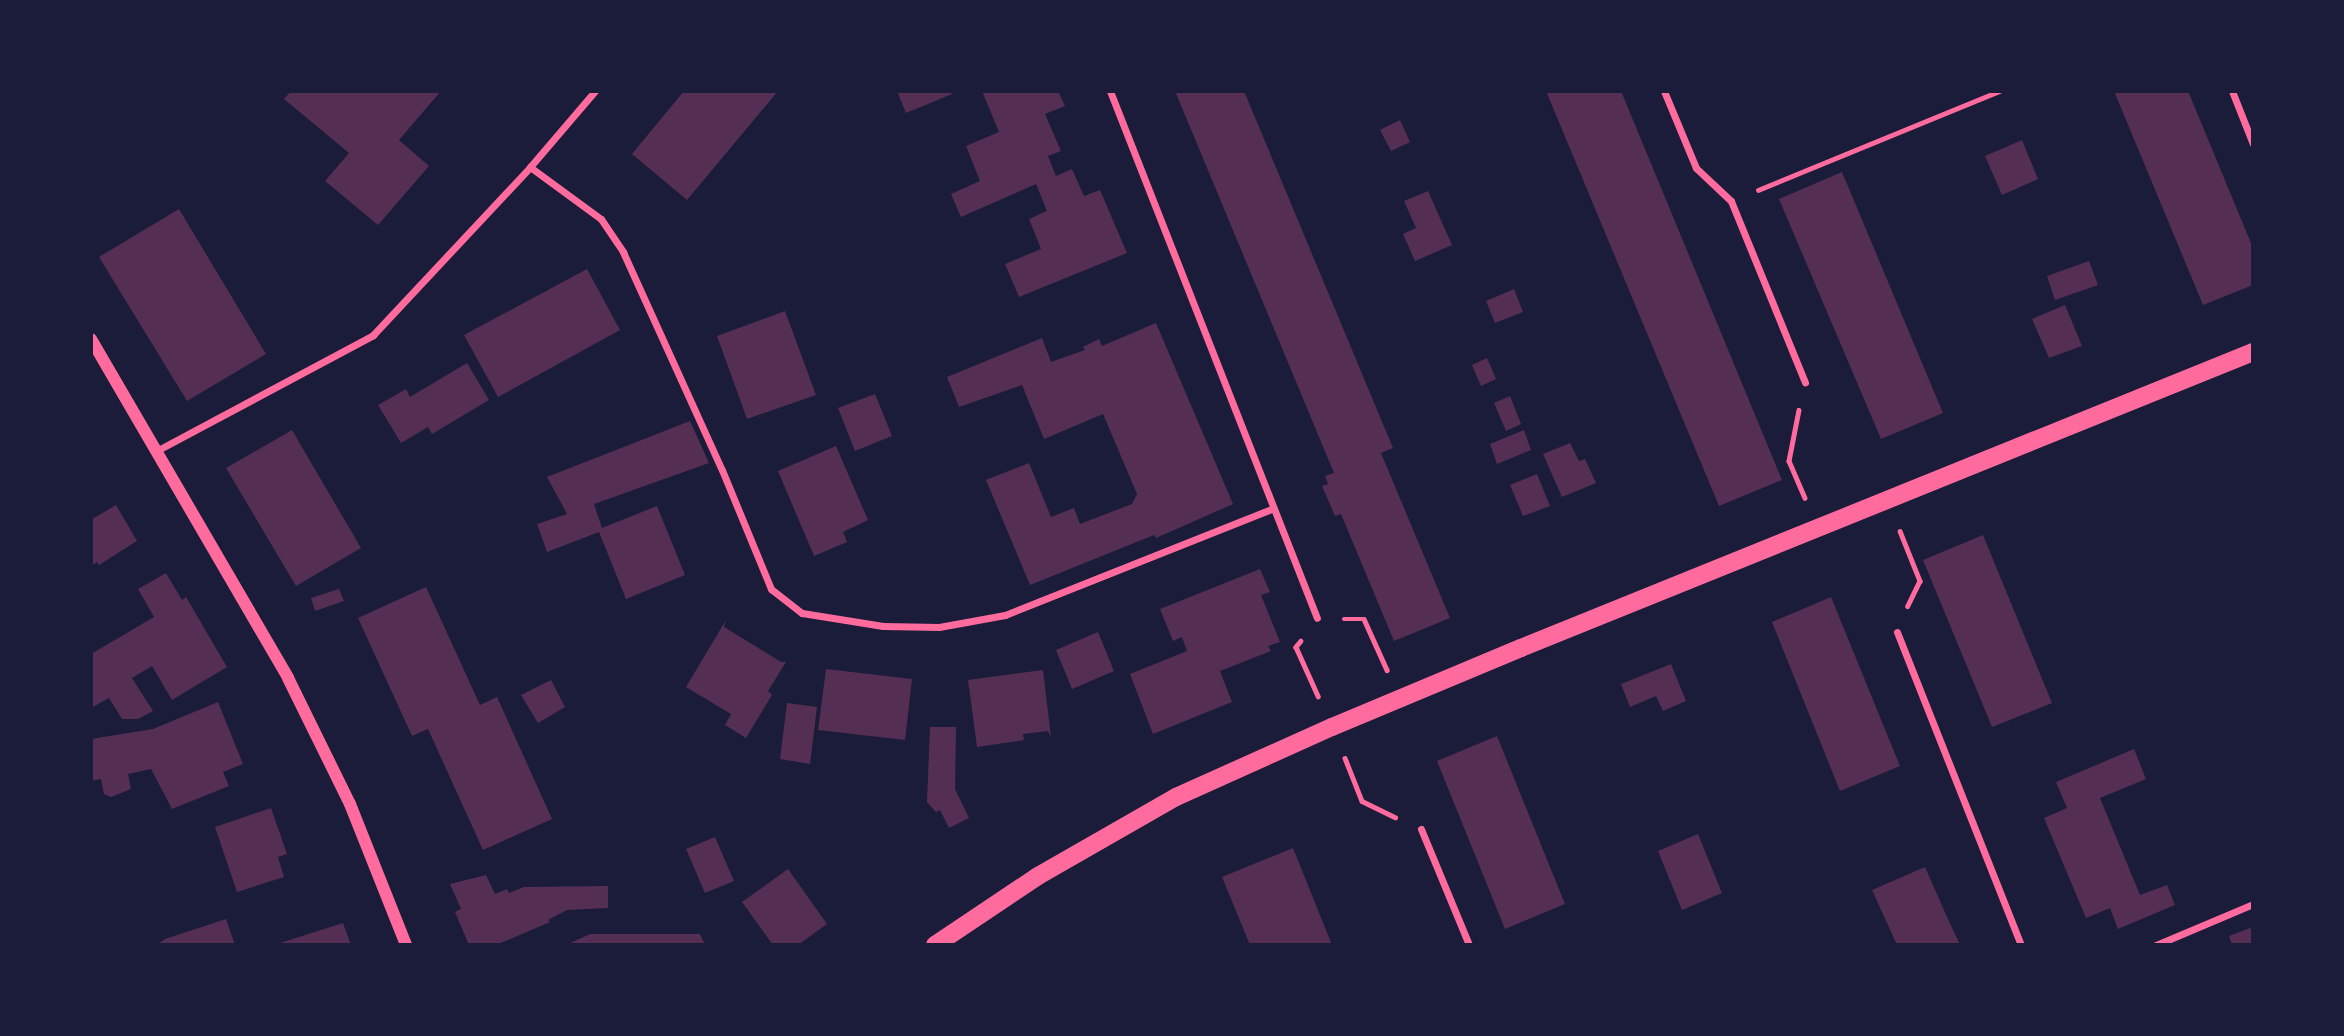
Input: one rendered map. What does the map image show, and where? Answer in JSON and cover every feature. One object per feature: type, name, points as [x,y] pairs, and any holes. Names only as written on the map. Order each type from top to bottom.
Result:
[{"type":"main road","points":[[936,945],[1038,876],[1175,797],[1332,727],[2253,352]]},
{"type":"street","points":[[158,450],[373,335],[530,167],[595,91]]},
{"type":"street","points":[[1110,91],[1317,618]]},
{"type":"street","points":[[1664,91],[1696,167],[1731,201],[1805,383]]},
{"type":"street","points":[[2232,91],[2253,144]]},
{"type":"street","points":[[530,167],[601,219],[623,252],[722,470],[771,589],[802,613],[883,626],[939,627],[1005,615],[1272,509]]},
{"type":"street","points":[[91,339],[158,450],[288,678],[350,804],[407,945]]},
{"type":"street","points":[[1897,632],[2021,945]]},
{"type":"street","points":[[1421,829],[1469,945]]},
{"type":"street","points":[[2155,945],[2253,904]]},
{"type":"path","points":[[1731,201],[1999,91]]},
{"type":"path","points":[[1805,383],[1789,461],[1818,528]]},
{"type":"path","points":[[1888,500],[1920,581],[1897,632]]},
{"type":"path","points":[[1400,699],[1364,619],[1317,618],[1296,647],[1362,801],[1421,829]]},
{"type":"building","points":[[291,91],[441,91],[399,140],[429,166],[378,225],[325,181],[349,153],[284,99]]},
{"type":"building","points":[[684,91],[778,91],[687,200],[632,154]]},
{"type":"building","points":[[897,91],[951,91],[952,94],[906,113]]},
{"type":"building","points":[[982,91],[1058,91],[1065,106],[1045,114],[1061,151],[1048,156],[1056,176],[1072,169],[1084,196],[1100,190],[1127,253],[1019,297],[1005,264],[1041,249],[1029,219],[1047,211],[1036,184],[961,217],[951,194],[980,181],[966,146],[999,132]]},
{"type":"building","points":[[1175,91],[1244,91],[1393,448],[1381,453],[1450,618],[1394,641],[1341,514],[1335,516],[1322,486],[1328,484],[1325,476],[1334,473]]},
{"type":"building","points":[[1546,91],[1621,91],[1782,480],[1719,506]]},
{"type":"building","points":[[2114,91],[2188,91],[2253,248],[2253,285],[2203,305]]},
{"type":"building","points":[[1400,120],[1410,142],[1391,151],[1380,130]]},
{"type":"building","points":[[2022,140],[2038,179],[2002,195],[1985,156]]},
{"type":"building","points":[[1842,172],[1943,413],[1881,439],[1779,199]]},
{"type":"building","points":[[1428,191],[1452,245],[1415,261],[1403,234],[1416,228],[1404,201]]},
{"type":"building","points":[[179,209],[266,354],[187,401],[99,257]]},
{"type":"building","points":[[2089,261],[2098,285],[2055,300],[2047,276]]},
{"type":"building","points":[[587,269],[620,330],[498,397],[464,335]]},
{"type":"building","points":[[1514,289],[1523,312],[1495,323],[1486,301]]},
{"type":"building","points":[[2065,305],[2082,346],[2049,358],[2032,319]]},
{"type":"building","points":[[785,311],[816,395],[747,419],[717,336]]},
{"type":"building","points":[[1156,323],[1233,504],[1156,538],[1154,535],[1030,585],[986,480],[1029,463],[1051,517],[1074,508],[1080,524],[1132,504],[1137,494],[1103,414],[1044,439],[1022,385],[959,407],[947,377],[1042,338],[1051,362],[1085,350],[1083,347],[1099,339],[1102,346]]},
{"type":"building","points":[[1487,358],[1496,379],[1481,386],[1472,365]]},
{"type":"building","points":[[467,363],[489,400],[432,434],[428,427],[401,443],[378,405],[406,389],[410,397]]},
{"type":"building","points":[[875,394],[892,436],[855,451],[838,408]]},
{"type":"building","points":[[1510,396],[1521,424],[1506,431],[1494,403]]},
{"type":"building","points":[[690,421],[709,463],[594,504],[602,528],[657,506],[685,575],[626,599],[599,532],[547,552],[537,524],[567,514],[547,477]]},
{"type":"building","points":[[292,430],[361,548],[296,586],[226,468]]},
{"type":"building","points":[[1524,430],[1531,450],[1497,464],[1490,444]]},
{"type":"building","points":[[1570,443],[1579,461],[1585,459],[1596,483],[1562,497],[1543,454]]},
{"type":"building","points":[[836,446],[868,520],[843,532],[847,542],[814,556],[778,471]]},
{"type":"building","points":[[1537,474],[1550,506],[1523,516],[1510,485]]},
{"type":"building","points":[[116,505],[137,541],[99,565],[97,562],[91,566],[91,513],[94,518]]},
{"type":"building","points":[[1983,535],[2052,703],[1992,727],[1923,560]]},
{"type":"building","points":[[1260,569],[1270,592],[1261,595],[1280,642],[1268,646],[1271,651],[1220,671],[1232,702],[1153,734],[1130,674],[1187,651],[1182,637],[1173,641],[1160,609]]},
{"type":"building","points":[[166,573],[182,600],[186,597],[227,667],[172,700],[152,666],[132,678],[153,711],[138,719],[122,719],[109,698],[91,708],[91,654],[154,617],[138,589]]},
{"type":"building","points":[[426,587],[480,705],[497,697],[552,819],[483,850],[428,729],[412,736],[358,618]]},
{"type":"building","points":[[339,589],[344,601],[315,611],[311,598]]},
{"type":"building","points":[[1831,597],[1900,766],[1840,791],[1772,622]]},
{"type":"building","points":[[726,620],[724,627],[781,662],[786,662],[768,691],[772,695],[746,738],[725,725],[731,714],[686,687]]},
{"type":"building","points":[[1098,632],[1114,671],[1072,689],[1056,650]]},
{"type":"building","points":[[1671,664],[1686,701],[1663,711],[1656,696],[1630,707],[1621,684]]},
{"type":"building","points":[[826,669],[912,679],[905,740],[818,730]]},
{"type":"building","points":[[1043,670],[1051,737],[1048,731],[1023,734],[1024,740],[977,747],[968,680]]},
{"type":"building","points":[[551,680],[565,707],[538,723],[521,695]]},
{"type":"building","points":[[218,702],[243,764],[223,772],[229,786],[172,809],[151,769],[128,774],[131,789],[111,797],[104,794],[101,779],[91,781],[91,739],[153,729]]},
{"type":"building","points":[[787,703],[817,707],[810,764],[780,759]]},
{"type":"building","points":[[930,727],[956,727],[955,789],[969,818],[949,828],[940,810],[936,812],[927,802]]},
{"type":"building","points":[[1497,736],[1565,904],[1505,929],[1437,761]]},
{"type":"building","points":[[2134,749],[2146,779],[2100,798],[2140,895],[2167,885],[2175,905],[2118,929],[2110,908],[2086,918],[2044,818],[2067,808],[2056,782]]},
{"type":"building","points":[[271,808],[287,854],[278,857],[284,877],[237,892],[215,827]]},
{"type":"building","points":[[1698,834],[1722,893],[1682,910],[1658,851]]},
{"type":"building","points":[[715,837],[734,881],[705,893],[686,849]]},
{"type":"building","points":[[1293,848],[1332,945],[1250,945],[1222,877]]},
{"type":"building","points":[[1925,867],[1960,945],[1897,945],[1872,890]]},
{"type":"building","points":[[788,869],[827,924],[798,945],[773,945],[742,902]]},
{"type":"building","points":[[486,875],[495,894],[507,889],[509,893],[524,887],[608,886],[608,908],[567,910],[548,920],[550,922],[496,945],[469,945],[455,912],[461,909],[450,884]]},
{"type":"building","points":[[226,919],[235,945],[157,945],[165,939]]},
{"type":"building","points":[[343,923],[351,945],[277,945],[277,944]]},
{"type":"building","points":[[2253,927],[2253,945],[2232,945],[2229,936]]},
{"type":"building","points":[[590,934],[700,934],[705,945],[566,945]]}]
